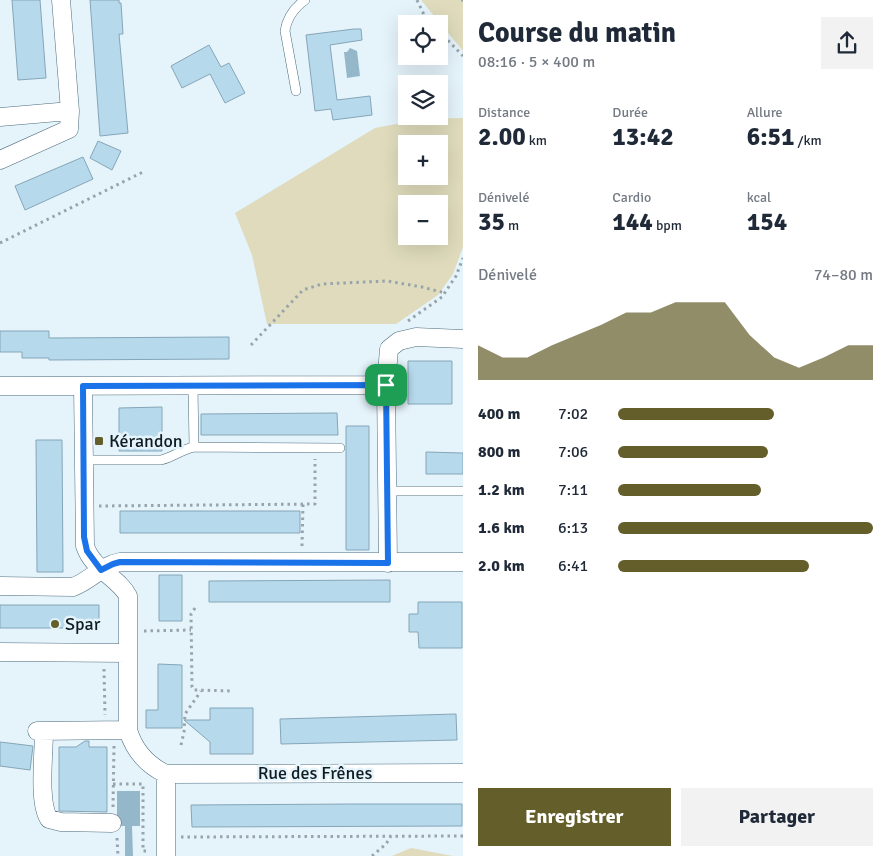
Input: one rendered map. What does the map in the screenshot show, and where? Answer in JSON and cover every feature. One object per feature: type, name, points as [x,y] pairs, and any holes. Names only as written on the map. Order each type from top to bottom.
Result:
[{"type":"street","points":[[0,160],[69,129],[70,111],[61,0]]},
{"type":"street","points":[[0,117],[70,111]]},
{"type":"street","points":[[388,563],[386,385],[389,349],[399,341],[416,337],[463,339]]},
{"type":"street","points":[[0,386],[386,385]]},
{"type":"street","points":[[83,386],[85,546],[101,570],[124,590],[128,596],[129,631],[123,726],[132,744],[146,761],[157,770],[166,774],[166,848]]},
{"type":"street","points":[[0,586],[73,587],[101,570],[120,562],[463,562]]},
{"type":"street","points":[[0,652],[128,653]]},
{"type":"street","points":[[112,823],[61,822],[49,819],[46,814],[43,798],[41,731],[123,726]]},
{"type":"street","name":"Rue des Frênes","points":[[166,774],[463,772]]},
{"type":"lane","points":[[296,91],[286,22],[293,11],[305,0]]},
{"type":"lane","points":[[193,386],[194,447]]},
{"type":"lane","points":[[83,460],[161,460],[174,457],[187,448],[194,447],[340,448]]},
{"type":"lane","points":[[387,491],[463,491]]},
{"type":"path","points":[[417,0],[424,15]]},
{"type":"path","points":[[448,40],[463,56]]},
{"type":"path","points":[[0,243],[143,172]]},
{"type":"path","points":[[399,341],[404,324],[442,297],[456,276],[463,258]]},
{"type":"path","points":[[251,345],[303,290],[322,284],[387,282],[422,287],[445,293]]},
{"type":"path","points":[[84,506],[316,504],[315,448]]},
{"type":"path","points":[[302,563],[303,504]]},
{"type":"path","points":[[195,608],[191,614],[192,687],[194,690],[232,691]]},
{"type":"path","points":[[129,631],[191,630]]},
{"type":"path","points":[[104,660],[105,717],[123,726],[113,784],[112,823]]},
{"type":"path","points":[[180,745],[184,732],[185,714],[201,690]]},
{"type":"path","points":[[113,784],[143,784],[143,851],[166,848],[391,836],[463,836]]},
{"type":"path","points":[[372,856],[386,844],[391,836]]},
{"type":"shaded area","points":[[421,0],[463,0],[463,51],[448,33],[448,15],[433,15]]},
{"type":"shaded area","points":[[448,118],[463,118],[463,247],[453,274],[438,295],[396,324],[267,324],[252,255],[235,213],[375,128],[398,124],[448,125]]},
{"type":"shaded area","points":[[411,848],[453,856],[392,856]]},
{"type":"water","points":[[350,48],[357,51],[360,76],[347,78],[344,52],[347,52]]},
{"type":"water","points":[[117,791],[140,791],[140,826],[132,826],[133,856],[125,856],[125,826],[117,826]]},
{"type":"building","points":[[12,0],[40,0],[46,78],[18,80]]},
{"type":"building","points":[[90,0],[119,0],[119,3],[121,3],[123,34],[119,34],[128,133],[100,136]]},
{"type":"building","points":[[361,29],[362,40],[330,45],[337,100],[370,96],[372,115],[333,120],[331,109],[315,111],[306,35]]},
{"type":"building","points":[[209,45],[221,67],[229,63],[245,93],[225,103],[210,74],[182,88],[171,66]]},
{"type":"building","points":[[98,141],[121,151],[112,170],[90,158]]},
{"type":"building","points":[[83,157],[93,179],[25,210],[15,186]]},
{"type":"building","points":[[0,331],[49,331],[49,338],[229,337],[229,359],[49,360],[49,358],[22,358],[22,352],[0,352]]},
{"type":"building","points":[[408,361],[452,361],[452,404],[408,404]]},
{"type":"building","points":[[162,407],[162,451],[119,451],[119,408]]},
{"type":"building","points":[[337,413],[338,435],[201,435],[201,414]]},
{"type":"building","points":[[346,426],[369,426],[369,550],[346,550]]},
{"type":"building","points":[[36,440],[62,440],[63,572],[37,572]]},
{"type":"building","points":[[426,452],[463,453],[463,474],[426,474]]},
{"type":"building","points":[[120,511],[300,511],[300,533],[120,533]]},
{"type":"building","points":[[159,575],[182,575],[182,621],[159,621]]},
{"type":"building","points":[[390,580],[390,602],[209,602],[209,581]]},
{"type":"building","points":[[418,602],[462,602],[462,648],[419,648],[418,632],[409,632],[409,614],[418,614]]},
{"type":"building","points":[[0,605],[99,605],[99,628],[0,628]]},
{"type":"building","points":[[158,664],[182,665],[182,728],[146,728],[146,710],[158,710]]},
{"type":"building","points":[[210,708],[253,708],[253,754],[210,754],[210,742],[184,720],[210,720]]},
{"type":"building","points":[[456,714],[457,740],[281,744],[280,719]]},
{"type":"building","points":[[85,741],[89,741],[89,747],[107,747],[107,812],[59,811],[59,747],[76,747]]},
{"type":"building","points":[[0,742],[33,746],[30,770],[0,766]]},
{"type":"building","points":[[462,804],[462,826],[192,827],[191,805]]},
{"type":"place","name":"Kérandon","points":[[99,441]]},
{"type":"place","name":"Spar","points":[[55,624]]},
{"type":"route","points":[[386,385],[388,563],[120,562],[101,570],[87,551],[84,537],[83,386],[386,385]]}]
